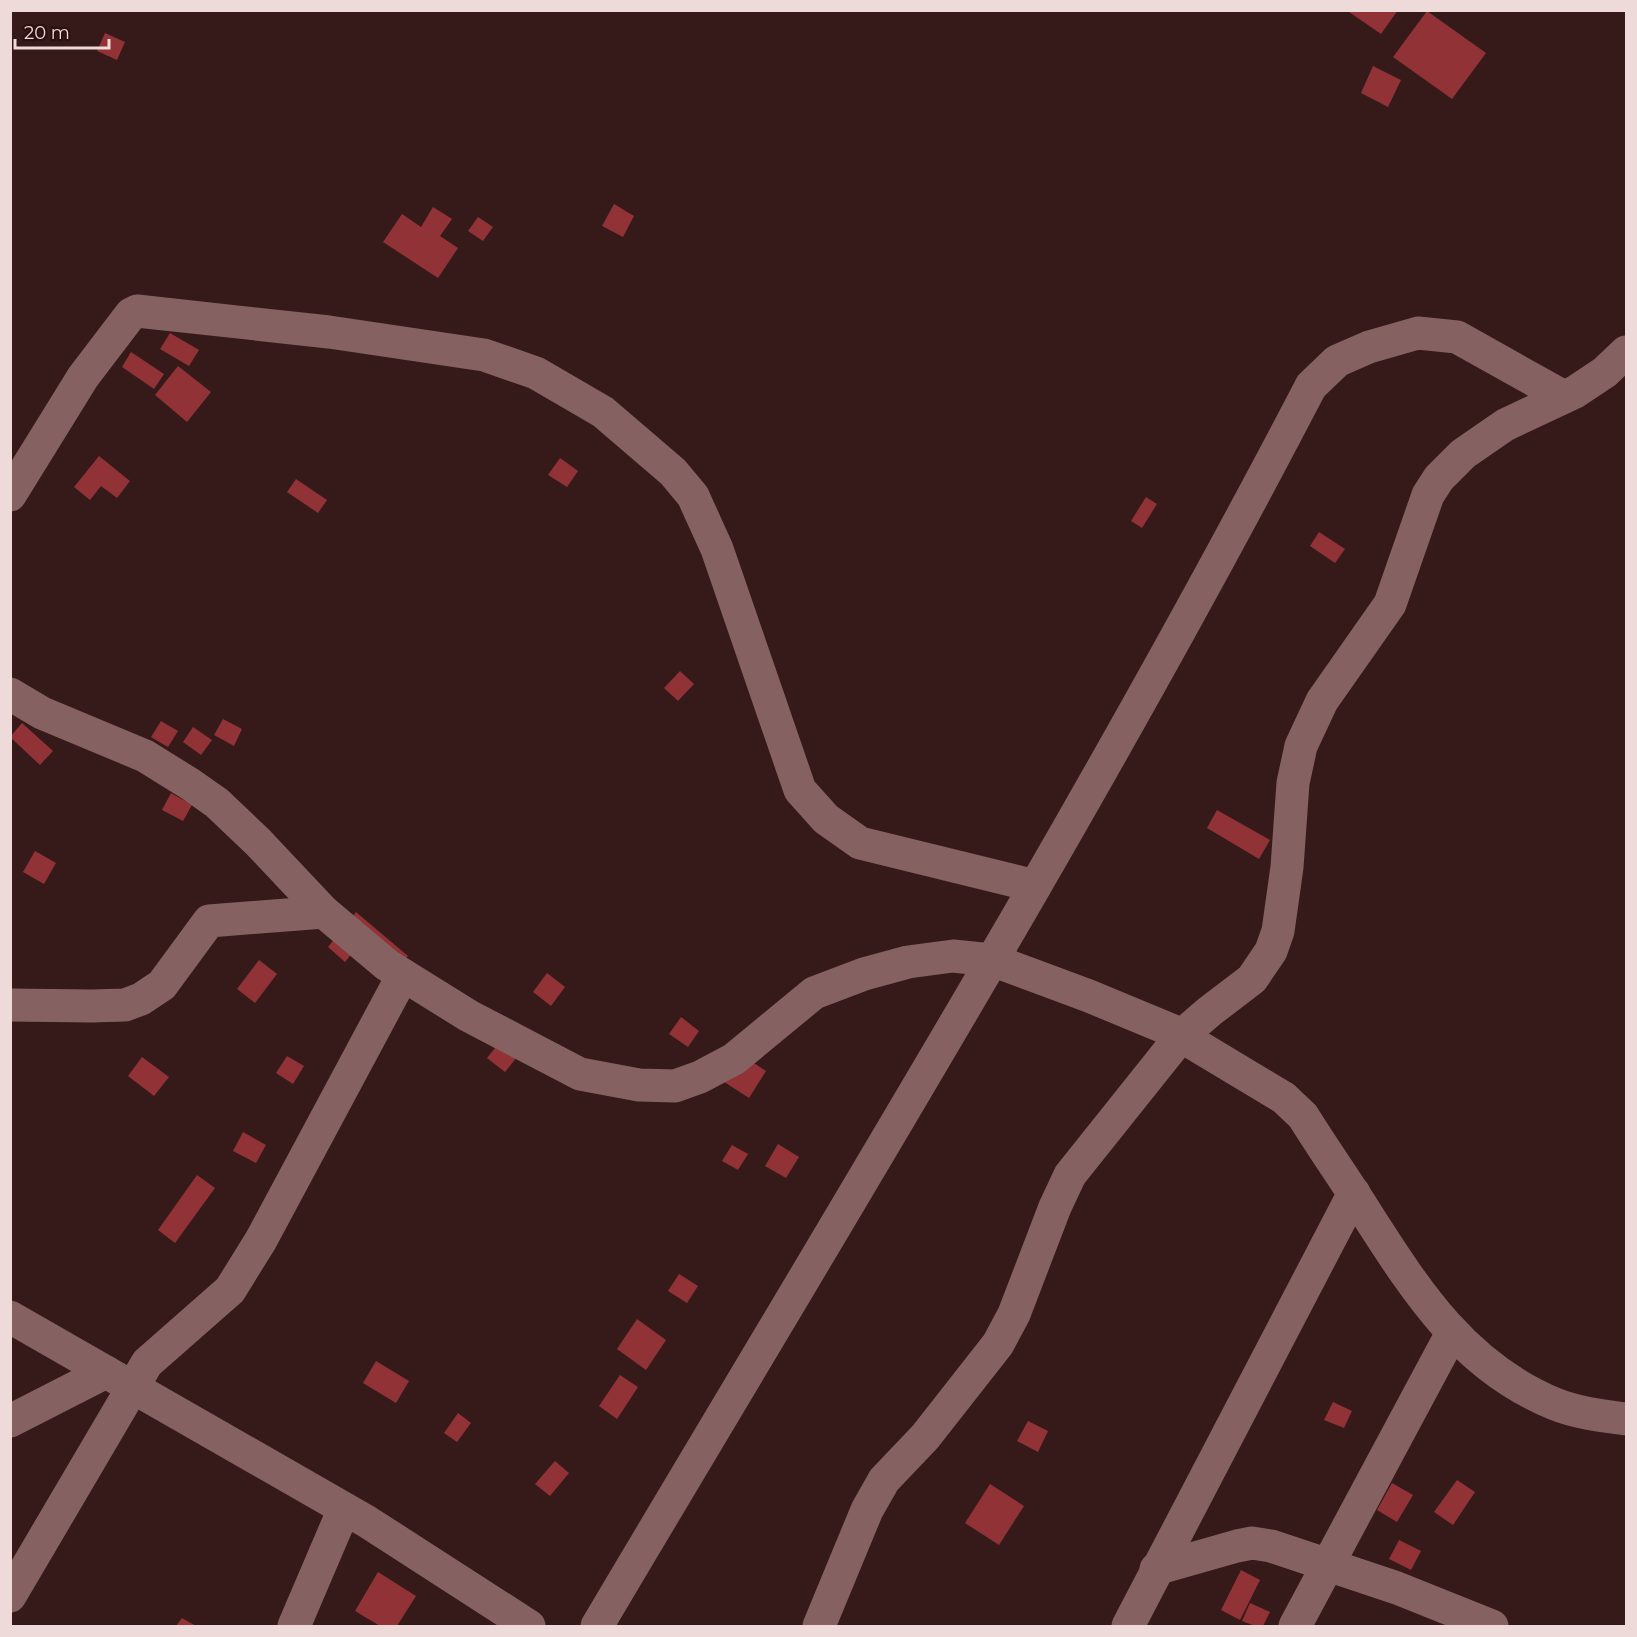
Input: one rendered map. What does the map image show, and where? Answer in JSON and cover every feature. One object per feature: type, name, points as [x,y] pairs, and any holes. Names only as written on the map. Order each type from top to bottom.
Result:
[{"type":"street","points":[[10,495],[83,377],[131,314],[137,311],[329,332],[484,355],[536,373],[603,412],[674,472],[693,496],[717,549],[800,790],[826,819],[860,843],[1035,886]]},
{"type":"street","points":[[597,1626],[1035,886],[1195,603],[1311,386],[1337,361],[1369,347],[1418,333],[1457,337],[1564,397]]},
{"type":"street","points":[[819,1626],[867,1510],[884,1480],[925,1437],[998,1344],[1014,1314],[1054,1207],[1070,1175],[1181,1036],[1252,979],[1271,951],[1278,931],[1287,867],[1293,783],[1301,746],[1322,701],[1390,604],[1428,495],[1439,478],[1463,454],[1505,425],[1564,397],[1605,372],[1626,352]]},
{"type":"street","points":[[10,694],[42,713],[145,756],[190,784],[217,803],[258,842],[324,912],[387,965],[469,1016],[580,1074],[639,1086],[675,1086],[700,1077],[734,1059],[814,993],[864,974],[908,962],[953,956],[992,960],[1089,996],[1181,1036],[1284,1098],[1303,1116],[1409,1280],[1452,1333],[1479,1359],[1517,1386],[1557,1405],[1602,1416],[1626,1419]]},
{"type":"street","points":[[10,1005],[125,1005],[141,999],[162,985],[209,921],[324,912]]},
{"type":"street","points":[[10,1421],[119,1380],[151,1357],[230,1290],[261,1240],[403,975]]},
{"type":"street","points":[[1128,1626],[1354,1193]]},
{"type":"street","points":[[10,1317],[344,1509],[529,1626]]},
{"type":"street","points":[[1295,1626],[1452,1333]]},
{"type":"street","points":[[10,1596],[119,1380]]},
{"type":"street","points":[[294,1626],[344,1509]]},
{"type":"street","points":[[1156,1569],[1237,1546],[1252,1544],[1271,1546],[1397,1588],[1452,1619],[1492,1626]]},
{"type":"building","points":[[1350,10],[1398,10],[1381,34],[1349,12]]},
{"type":"building","points":[[1427,11],[1486,53],[1452,99],[1393,57]]},
{"type":"building","points":[[105,33],[125,42],[117,60],[97,51]]},
{"type":"building","points":[[1373,66],[1401,80],[1388,107],[1361,93]]},
{"type":"building","points":[[614,204],[634,216],[623,237],[602,226]]},
{"type":"building","points":[[433,207],[452,219],[440,236],[458,248],[438,278],[383,242],[402,214],[421,227]]},
{"type":"building","points":[[478,217],[493,227],[483,241],[468,231]]},
{"type":"building","points":[[170,333],[199,350],[189,366],[160,349]]},
{"type":"building","points":[[131,352],[164,374],[154,389],[122,367]]},
{"type":"building","points":[[178,366],[211,392],[187,422],[155,395]]},
{"type":"building","points":[[99,456],[130,481],[117,498],[101,486],[90,500],[74,487]]},
{"type":"building","points":[[560,458],[578,471],[567,487],[548,475]]},
{"type":"building","points":[[296,479],[327,500],[318,513],[287,492]]},
{"type":"building","points":[[1146,497],[1157,504],[1142,528],[1131,521]]},
{"type":"building","points":[[1319,532],[1345,549],[1335,563],[1310,546]]},
{"type":"building","points":[[680,671],[694,684],[678,701],[664,688]]},
{"type":"building","points":[[223,719],[242,729],[234,746],[214,735]]},
{"type":"building","points":[[161,721],[178,731],[168,747],[151,737]]},
{"type":"building","points":[[22,723],[53,751],[40,765],[10,737]]},
{"type":"building","points":[[193,727],[212,740],[201,755],[183,742]]},
{"type":"building","points":[[171,793],[192,805],[183,821],[162,810]]},
{"type":"building","points":[[1217,810],[1270,840],[1259,859],[1207,828]]},
{"type":"building","points":[[35,851],[56,863],[44,884],[23,872]]},
{"type":"building","points":[[356,912],[408,956],[396,971],[361,942],[345,962],[328,947]]},
{"type":"building","points":[[259,960],[277,974],[255,1003],[237,989]]},
{"type":"building","points":[[547,973],[565,987],[551,1006],[533,992]]},
{"type":"building","points":[[681,1017],[699,1031],[688,1047],[669,1034]]},
{"type":"building","points":[[503,1038],[521,1052],[505,1072],[487,1058]]},
{"type":"building","points":[[736,1051],[766,1071],[749,1098],[718,1078]]},
{"type":"building","points":[[287,1056],[304,1066],[293,1084],[276,1073]]},
{"type":"building","points":[[142,1057],[169,1077],[154,1096],[128,1076]]},
{"type":"building","points":[[243,1132],[266,1145],[256,1163],[233,1151]]},
{"type":"building","points":[[778,1144],[799,1157],[786,1178],[765,1166]]},
{"type":"building","points":[[732,1145],[748,1154],[738,1170],[722,1161]]},
{"type":"building","points":[[197,1175],[215,1188],[175,1243],[158,1230]]},
{"type":"building","points":[[679,1274],[698,1286],[687,1303],[668,1291]]},
{"type":"building","points":[[637,1319],[666,1340],[646,1370],[617,1349]]},
{"type":"building","points":[[376,1361],[409,1381],[396,1403],[363,1383]]},
{"type":"building","points":[[620,1375],[638,1387],[617,1419],[599,1406]]},
{"type":"building","points":[[1333,1402],[1352,1411],[1344,1428],[1324,1420]]},
{"type":"building","points":[[458,1413],[471,1423],[457,1442],[444,1433]]},
{"type":"building","points":[[1028,1421],[1048,1431],[1038,1452],[1017,1441]]},
{"type":"building","points":[[555,1461],[569,1473],[550,1496],[535,1484]]},
{"type":"building","points":[[1457,1480],[1475,1492],[1453,1525],[1434,1512]]},
{"type":"building","points":[[1392,1483],[1413,1495],[1397,1522],[1377,1510]]},
{"type":"building","points":[[990,1484],[1024,1506],[999,1545],[965,1523]]},
{"type":"building","points":[[1399,1540],[1421,1551],[1411,1570],[1389,1559]]},
{"type":"building","points":[[1241,1570],[1260,1580],[1240,1620],[1221,1610]]},
{"type":"building","points":[[378,1572],[416,1596],[397,1626],[380,1626],[355,1611]]},
{"type":"building","points":[[1250,1603],[1270,1612],[1263,1626],[1255,1626],[1242,1621]]},
{"type":"building","points":[[182,1618],[196,1626],[176,1626]]}]
